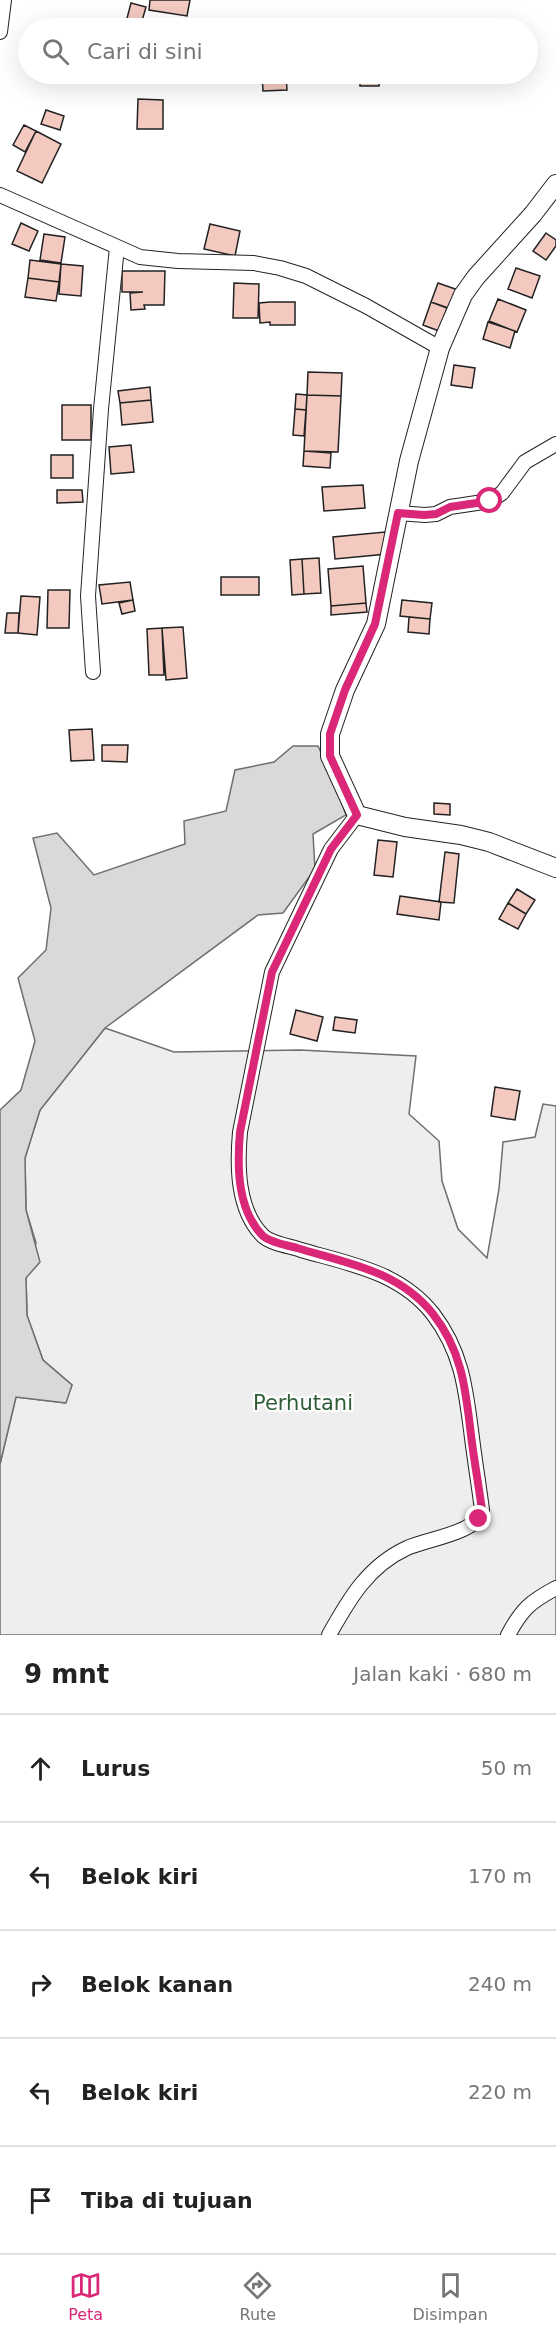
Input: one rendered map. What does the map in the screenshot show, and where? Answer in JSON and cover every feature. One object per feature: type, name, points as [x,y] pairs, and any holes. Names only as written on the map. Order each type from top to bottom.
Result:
[{"type":"main road","points":[[556,184],[463,295],[440,348],[410,461],[375,624],[345,690],[330,734],[330,756],[357,815],[405,827],[461,835],[489,842],[556,868]]},
{"type":"street","points":[[0,32],[4,0]]},
{"type":"street","points":[[0,195],[140,256],[160,260],[254,262],[306,276],[366,306],[440,348]]},
{"type":"street","points":[[93,672],[88,596],[101,409],[117,247]]},
{"type":"street","points":[[398,513],[436,514],[450,507],[490,501],[502,493],[525,462],[556,444]]},
{"type":"street","points":[[329,1635],[348,1600],[366,1576],[381,1562],[408,1547],[473,1525],[482,1510],[464,1378],[454,1350],[433,1314],[410,1291],[385,1275],[264,1237],[250,1216],[241,1190],[238,1154],[240,1132],[272,972],[331,849],[357,815]]},
{"type":"street","points":[[508,1635],[533,1600],[556,1588]]},
{"type":"green space","name":"Perhutani","points":[[105,1028],[174,1052],[300,1050],[416,1056],[409,1114],[439,1141],[442,1181],[458,1229],[487,1258],[499,1189],[503,1142],[535,1137],[543,1104],[556,1106],[556,1635],[0,1635],[0,1464],[16,1397],[65,1403],[72,1385],[43,1360],[27,1316],[26,1278],[36,1243],[26,1210],[25,1158],[40,1110]]},
{"type":"shaded area","points":[[293,746],[318,746],[335,783],[346,815],[313,834],[315,869],[283,913],[258,915],[105,1028],[40,1110],[25,1158],[26,1210],[40,1262],[26,1278],[27,1315],[43,1360],[72,1385],[66,1403],[16,1397],[0,1464],[0,1110],[21,1090],[35,1041],[18,978],[46,950],[51,908],[33,838],[57,833],[94,875],[185,844],[184,821],[226,811],[235,770],[274,762]]},
{"type":"building","points":[[150,0],[190,0],[187,16],[149,10]]},
{"type":"building","points":[[131,3],[146,7],[143,18],[127,18]]},
{"type":"building","points":[[263,84],[287,84],[287,90],[263,91]]},
{"type":"building","points":[[360,84],[379,84],[379,86],[360,86]]},
{"type":"building","points":[[138,99],[163,100],[163,129],[137,129]]},
{"type":"building","points":[[46,110],[64,116],[60,130],[41,124]]},
{"type":"building","points":[[24,125],[36,131],[25,152],[13,145]]},
{"type":"building","points":[[36,131],[61,144],[42,183],[17,171]]},
{"type":"building","points":[[21,223],[38,231],[29,251],[12,244]]},
{"type":"building","points":[[210,224],[240,231],[235,256],[204,249]]},
{"type":"building","points":[[546,233],[556,240],[556,246],[546,260],[533,251]]},
{"type":"building","points":[[44,234],[65,237],[61,263],[40,260]]},
{"type":"building","points":[[30,260],[61,264],[59,282],[28,278]]},
{"type":"building","points":[[61,264],[83,266],[81,296],[59,294]]},
{"type":"building","points":[[516,268],[540,276],[532,298],[508,289]]},
{"type":"building","points":[[122,271],[165,271],[164,305],[144,305],[145,309],[131,310],[130,293],[143,292],[122,292]]},
{"type":"building","points":[[28,278],[59,282],[56,301],[25,297]]},
{"type":"building","points":[[234,283],[259,284],[258,318],[233,318]]},
{"type":"building","points":[[438,283],[461,291],[454,310],[431,302]]},
{"type":"building","points":[[498,299],[526,310],[517,332],[489,321]]},
{"type":"building","points":[[295,302],[295,325],[260,323],[259,303]]},
{"type":"building","points":[[431,302],[447,308],[439,331],[423,325]]},
{"type":"building","points":[[488,322],[515,331],[510,348],[483,339]]},
{"type":"building","points":[[454,365],[475,368],[472,388],[451,385]]},
{"type":"building","points":[[308,372],[342,373],[341,396],[307,395]]},
{"type":"building","points":[[150,387],[151,400],[120,403],[118,391]]},
{"type":"building","points":[[296,394],[307,395],[306,410],[295,409]]},
{"type":"building","points":[[307,395],[341,396],[338,452],[304,451]]},
{"type":"building","points":[[151,400],[153,422],[122,425],[120,403]]},
{"type":"building","points":[[62,405],[91,405],[91,440],[62,440]]},
{"type":"building","points":[[295,409],[306,410],[304,436],[293,435]]},
{"type":"building","points":[[131,445],[134,472],[111,474],[109,447]]},
{"type":"building","points":[[304,451],[331,453],[330,468],[303,466]]},
{"type":"building","points":[[51,455],[73,455],[73,478],[51,478]]},
{"type":"building","points":[[363,485],[365,508],[324,511],[322,487]]},
{"type":"building","points":[[57,490],[82,490],[83,502],[57,503]]},
{"type":"building","points":[[385,532],[387,554],[335,559],[333,537]]},
{"type":"building","points":[[319,558],[321,593],[304,594],[302,559]]},
{"type":"building","points":[[302,559],[304,594],[292,595],[290,560]]},
{"type":"building","points":[[363,566],[366,603],[331,606],[328,569]]},
{"type":"building","points":[[221,577],[259,577],[259,595],[221,595]]},
{"type":"building","points":[[130,582],[133,600],[102,604],[99,585]]},
{"type":"building","points":[[48,590],[70,590],[69,628],[47,628]]},
{"type":"building","points":[[21,596],[40,597],[37,635],[18,633]]},
{"type":"building","points":[[133,600],[135,611],[122,614],[119,603]]},
{"type":"building","points":[[402,600],[432,603],[430,619],[400,616]]},
{"type":"building","points":[[366,603],[367,612],[331,615],[331,606]]},
{"type":"building","points":[[7,613],[19,613],[18,633],[5,633]]},
{"type":"building","points":[[409,617],[430,619],[429,634],[408,632]]},
{"type":"building","points":[[183,627],[187,678],[166,680],[162,628]]},
{"type":"building","points":[[162,628],[164,675],[149,675],[147,629]]},
{"type":"building","points":[[92,729],[94,760],[71,761],[69,730]]},
{"type":"building","points":[[102,745],[128,745],[127,762],[102,761]]},
{"type":"building","points":[[434,803],[450,804],[450,815],[434,814]]},
{"type":"building","points":[[378,840],[397,842],[393,877],[374,875]]},
{"type":"building","points":[[445,852],[459,854],[454,903],[439,902]]},
{"type":"building","points":[[517,889],[535,900],[526,914],[508,903]]},
{"type":"building","points":[[400,896],[441,902],[439,920],[397,914]]},
{"type":"building","points":[[508,903],[526,914],[518,929],[499,919]]},
{"type":"building","points":[[296,1010],[323,1017],[317,1041],[290,1034]]},
{"type":"building","points":[[335,1017],[357,1020],[355,1033],[333,1030]]},
{"type":"building","points":[[495,1087],[520,1091],[515,1120],[491,1116]]},
{"type":"route","points":[[479,1519],[482,1510],[464,1378],[454,1350],[433,1314],[410,1291],[385,1275],[264,1237],[250,1216],[241,1190],[238,1154],[240,1132],[272,972],[331,849],[357,815],[330,756],[330,734],[345,690],[375,624],[398,513],[436,514],[450,507],[476,505],[490,501]]}]
